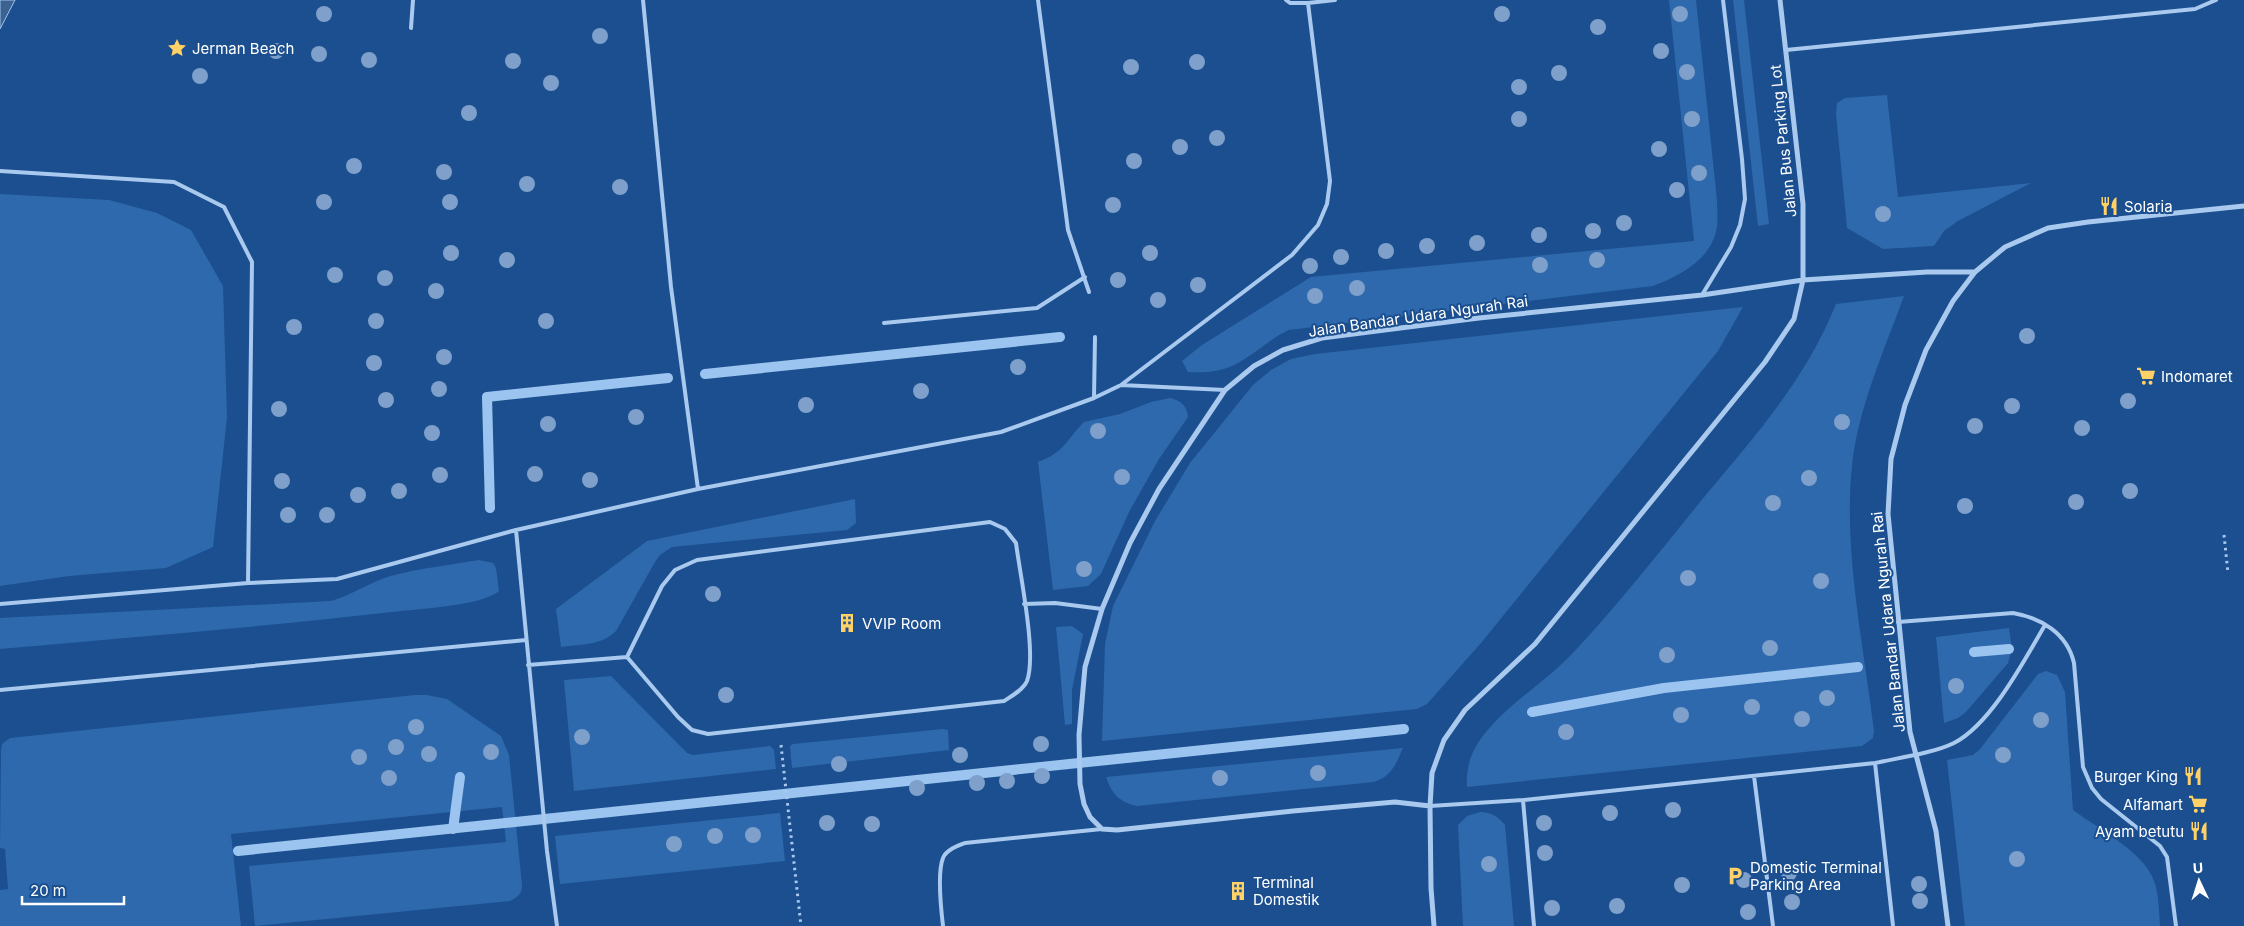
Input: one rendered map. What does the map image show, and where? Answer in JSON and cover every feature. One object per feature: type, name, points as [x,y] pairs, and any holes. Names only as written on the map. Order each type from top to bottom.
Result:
[{"type":"street","name":"Jalan Bus Parking Lot","points":[[1780,0],[1803,204],[1803,280]]},
{"type":"street","name":"Jalan Bandar Udara Ngurah Rai","points":[[1948,926],[1936,831],[1915,755],[1898,622],[1888,514],[1891,459],[1905,405],[1926,350],[1953,301],[1974,272],[2005,247],[2048,228],[2088,222],[2244,206]]},
{"type":"street","name":"Jalan Bandar Udara Ngurah Rai","points":[[1102,828],[1090,817],[1084,804],[1080,784],[1079,735],[1085,667],[1102,609],[1130,543],[1159,490],[1225,390],[1254,366],[1283,350],[1322,338],[1479,318],[1702,295],[1803,280],[1928,272],[1974,272]]},
{"type":"street","points":[[1434,926],[1431,888],[1430,806],[1432,773],[1444,740],[1465,710],[1535,644],[1765,362],[1794,319],[1803,280]]},
{"type":"street","points":[[1102,828],[1117,830],[1395,802],[1430,806]]},
{"type":"lane","points":[[411,28],[412,0]]},
{"type":"lane","points":[[643,0],[671,286],[698,489]]},
{"type":"lane","points":[[1038,0],[1068,230],[1089,292]]},
{"type":"lane","points":[[1286,0],[1290,3],[1335,0]]},
{"type":"lane","points":[[1702,295],[1731,247],[1740,225],[1745,200],[1742,159],[1723,0]]},
{"type":"lane","points":[[1786,50],[2195,9],[2216,0]]},
{"type":"lane","points":[[0,604],[248,583],[337,579],[516,530],[698,489],[1001,432],[1094,398],[1121,385],[1292,254],[1318,225],[1327,204],[1330,181],[1308,3]]},
{"type":"lane","points":[[0,171],[174,182],[224,207],[252,262],[248,583]]},
{"type":"lane","points":[[884,323],[1037,308],[1085,278]]},
{"type":"lane","points":[[1094,398],[1095,337]]},
{"type":"lane","points":[[1121,385],[1225,390]]},
{"type":"lane","points":[[990,522],[1005,529],[1016,543],[1032,661],[1026,683],[1004,701],[708,734],[692,730],[678,717],[626,657],[662,586],[676,570],[697,560],[990,522]]},
{"type":"lane","points":[[516,530],[547,851],[557,926]]},
{"type":"lane","points":[[1024,604],[1055,603],[1102,609]]},
{"type":"lane","points":[[1898,622],[2012,613],[2030,616],[2059,634],[2071,648],[2074,663],[2083,767],[2086,778],[2101,799],[2160,846],[2167,857],[2176,926]]},
{"type":"lane","points":[[1430,806],[1523,800],[1754,776],[1875,762],[1915,755],[1954,743],[1980,724],[2016,674],[2045,625]]},
{"type":"lane","points":[[0,690],[526,640]]},
{"type":"lane","points":[[528,665],[626,657]]},
{"type":"lane","points":[[1875,762],[1893,926]]},
{"type":"lane","points":[[1754,776],[1773,926]]},
{"type":"lane","points":[[1523,800],[1534,926]]},
{"type":"lane","points":[[943,926],[941,875],[943,857],[952,848],[965,843],[1102,828]]},
{"type":"path","points":[[2224,535],[2228,573]]},
{"type":"path","points":[[784,769],[801,926]]},
{"type":"shaded area","points":[[0,0],[15,0],[0,29]]},
{"type":"shaded area","points":[[1669,0],[1696,0],[1717,200],[1715,235],[1711,245],[1698,261],[1672,278],[1653,286],[1289,330],[1241,361],[1228,367],[1211,372],[1188,372],[1182,361],[1202,345],[1311,277],[1694,241]]},
{"type":"shaded area","points":[[1733,0],[1744,0],[1769,224],[1758,226]]},
{"type":"shaded area","points":[[1887,95],[1898,197],[2031,183],[1958,221],[1944,231],[1934,246],[1883,249],[1847,228],[1836,114],[1837,103],[1845,98]]},
{"type":"shaded area","points":[[0,194],[109,200],[157,213],[191,230],[223,286],[227,417],[213,547],[166,568],[69,576],[0,586]]},
{"type":"shaded area","points":[[1904,296],[1866,401],[1855,444],[1852,466],[1850,531],[1852,565],[1874,731],[1873,738],[1862,746],[1467,787],[1470,759],[1487,730],[1571,655],[1637,580],[1776,409],[1809,359],[1836,304]]},
{"type":"shaded area","points":[[1743,307],[1718,351],[1481,643],[1427,704],[1417,709],[1102,741],[1105,644],[1113,606],[1155,521],[1190,463],[1253,385],[1271,370],[1291,359],[1315,354]]},
{"type":"shaded area","points":[[1170,398],[1182,404],[1186,409],[1188,417],[1159,459],[1129,512],[1101,574],[1088,586],[1053,590],[1038,462],[1060,450],[1084,422],[1120,414],[1151,402]]},
{"type":"shaded area","points":[[855,499],[856,523],[847,530],[672,547],[660,555],[655,562],[616,631],[597,642],[561,647],[556,609],[647,541]]},
{"type":"shaded area","points":[[479,560],[493,563],[496,568],[499,591],[491,596],[464,603],[294,622],[0,649],[0,618],[331,601],[391,576]]},
{"type":"shaded area","points":[[1072,626],[1083,634],[1072,690],[1072,724],[1065,725],[1056,627]]},
{"type":"shaded area","points":[[2009,628],[2012,649],[2008,663],[1966,712],[1958,718],[1944,723],[1936,637]]},
{"type":"shaded area","points":[[2046,671],[2057,675],[2065,692],[2073,810],[2134,853],[2144,864],[2152,875],[2156,887],[2160,926],[1965,926],[1947,760],[1973,755],[1980,749],[2038,674]]},
{"type":"shaded area","points":[[611,676],[687,753],[693,755],[770,746],[774,750],[776,769],[574,791],[564,680]]},
{"type":"shaded area","points":[[415,695],[447,699],[501,736],[509,755],[522,885],[520,893],[513,900],[255,926],[249,866],[506,842],[502,807],[231,834],[241,926],[0,926],[0,890],[8,889],[5,849],[0,848],[1,751],[2,744],[10,738]]},
{"type":"shaded area","points":[[948,730],[949,750],[792,768],[790,746],[793,744]]},
{"type":"shaded area","points":[[1403,748],[1389,773],[1374,782],[1137,806],[1121,800],[1114,793],[1106,777]]},
{"type":"shaded area","points":[[1480,812],[1494,816],[1505,825],[1514,926],[1463,926],[1458,825],[1467,816]]},
{"type":"shaded area","points":[[780,813],[785,861],[560,884],[555,836]]},
{"type":"waterway","points":[[705,374],[1060,337]]},
{"type":"waterway","points":[[490,508],[487,397],[668,378]]},
{"type":"waterway","points":[[1974,652],[2009,649]]},
{"type":"waterway","points":[[1532,712],[1664,688],[1858,667]]},
{"type":"waterway","points":[[238,851],[1404,729]]},
{"type":"waterway","points":[[453,829],[460,777]]},
{"type":"place","name":"Jerman Beach","points":[[177,48]]},
{"type":"place","name":"Solaria","points":[[2109,206]]},
{"type":"place","name":"Indomaret","points":[[2146,376]]},
{"type":"place","name":"VVIP Room","points":[[847,623]]},
{"type":"place","name":"Burger King","points":[[2193,776]]},
{"type":"place","name":"Alfamart","points":[[2198,804]]},
{"type":"place","name":"Ayam betutu","points":[[2199,831]]},
{"type":"place","name":"Domestic Terminal Parking Area","points":[[1735,876]]},
{"type":"place","name":"Terminal Domestik","points":[[1238,891]]}]
